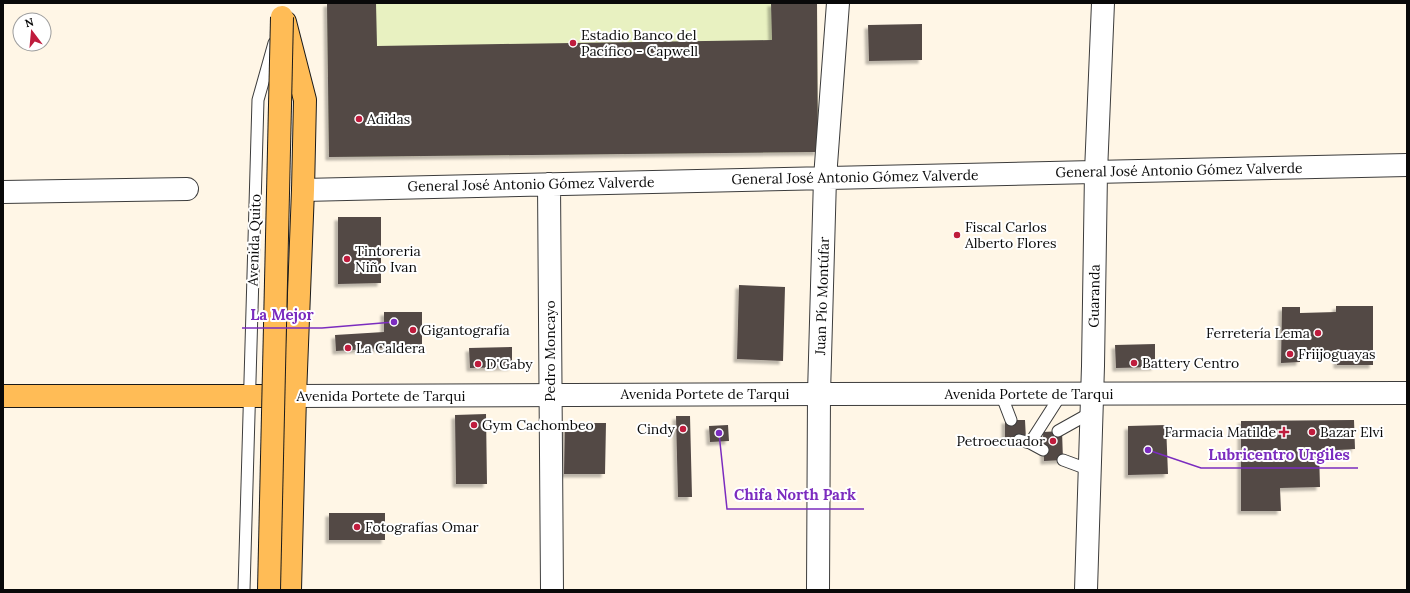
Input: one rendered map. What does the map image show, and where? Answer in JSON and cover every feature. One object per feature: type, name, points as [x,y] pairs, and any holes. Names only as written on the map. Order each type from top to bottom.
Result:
[{"type":"main road","points":[[283,11],[305,100],[290,590]]},
{"type":"main road","name":"Avenida Quito","points":[[269,590],[283,11]]},
{"type":"main road","name":"Avenida Portete de Tarqui","points":[[3,396],[295,396]]},
{"type":"street","name":"Juan Pío Montúfar","points":[[818,590],[819,394],[825,178],[838,3]]},
{"type":"street","name":"Guaranda","points":[[1086,590],[1092,403],[1096,172],[1103,3]]},
{"type":"street","name":"General José Antonio Gómez Valverde","points":[[303,190],[1407,165]]},
{"type":"street","name":"Pedro Moncayo","points":[[549,184],[552,590]]},
{"type":"street","points":[[3,192],[187,189]]},
{"type":"street","name":"Avenida Portete de Tarqui","points":[[295,396],[1062,393],[1092,403],[1407,393]]},
{"type":"lane","name":"Avenida Quito","points":[[244,590],[258,100],[283,11]]},
{"type":"lane","points":[[1030,443],[1062,393]]},
{"type":"lane","points":[[1001,394],[1012,420]]},
{"type":"lane","points":[[1058,431],[1092,403]]},
{"type":"lane","points":[[1019,440],[1030,443],[1043,450]]},
{"type":"lane","points":[[1063,460],[1090,470]]},
{"type":"green space","name":"Estadio Banco del Pacífico - Capwell","points":[[327,3],[817,3],[818,152],[329,157]]},
{"type":"building","name":"Estadio Banco del Pacífico - Capwell","points":[[327,3],[376,3],[377,46],[772,40],[771,3],[817,3],[818,152],[329,157]]},
{"type":"building","points":[[922,24],[922,60],[869,61],[868,25]]},
{"type":"building","points":[[338,217],[381,217],[381,283],[338,284]]},
{"type":"building","points":[[739,285],[785,287],[783,361],[737,359]]},
{"type":"building","points":[[1336,306],[1373,306],[1373,365],[1337,365],[1337,353],[1300,353],[1300,362],[1281,363],[1282,307],[1300,307],[1300,313],[1336,312]]},
{"type":"building","points":[[384,312],[422,312],[422,348],[384,348],[336,351],[335,335],[384,332]]},
{"type":"building","points":[[1155,344],[1155,367],[1116,368],[1115,345]]},
{"type":"building","points":[[512,347],[512,367],[470,368],[469,348]]},
{"type":"building","points":[[486,414],[487,484],[456,484],[455,415]]},
{"type":"building","points":[[676,416],[690,416],[692,497],[678,497]]},
{"type":"building","name":"Petroecuador","points":[[1005,420],[1025,420],[1026,440],[1005,440]]},
{"type":"building","points":[[1354,420],[1355,449],[1319,451],[1320,487],[1280,488],[1281,511],[1241,511],[1241,421]]},
{"type":"building","points":[[565,423],[606,423],[605,474],[564,474]]},
{"type":"building","points":[[728,425],[729,441],[710,442],[709,426]]},
{"type":"building","points":[[1166,425],[1168,474],[1128,475],[1128,426]]},
{"type":"building","name":"Petroecuador","points":[[1062,431],[1063,460],[1044,461],[1043,432]]},
{"type":"building","name":"Fotografías Omar","points":[[329,513],[385,513],[385,540],[329,540]]},
{"type":"place","name":"Estadio Banco del Pacífico - Capwell","points":[[573,43]]},
{"type":"place","name":"Adidas","points":[[359,119]]},
{"type":"place","name":"Fiscal Carlos Alberto Flores","points":[[957,235]]},
{"type":"place","name":"Tintoreria Niño Ivan","points":[[347,259]]},
{"type":"place","name":"La Mejor","points":[[394,322]]},
{"type":"place","name":"Gigantografía","points":[[413,330]]},
{"type":"place","name":"Ferretería Lema","points":[[1318,333]]},
{"type":"place","name":"La Caldera","points":[[348,348]]},
{"type":"place","name":"Friijoguayas","points":[[1290,354]]},
{"type":"place","name":"Battery Centro","points":[[1134,363]]},
{"type":"place","name":"D'Gaby","points":[[478,364]]},
{"type":"place","name":"Gym Cachombeo","points":[[474,425]]},
{"type":"place","name":"Cindy","points":[[683,429]]},
{"type":"place","name":"Farmacia Matilde","points":[[1284,432]]},
{"type":"place","name":"Bazar Elvi","points":[[1312,432]]},
{"type":"place","name":"Chifa North Park","points":[[719,433]]},
{"type":"place","name":"Petroecuador","points":[[1053,441]]},
{"type":"place","name":"Lubricentro Urgiles","points":[[1148,450]]},
{"type":"place","name":"Fotografías Omar","points":[[357,527]]}]
